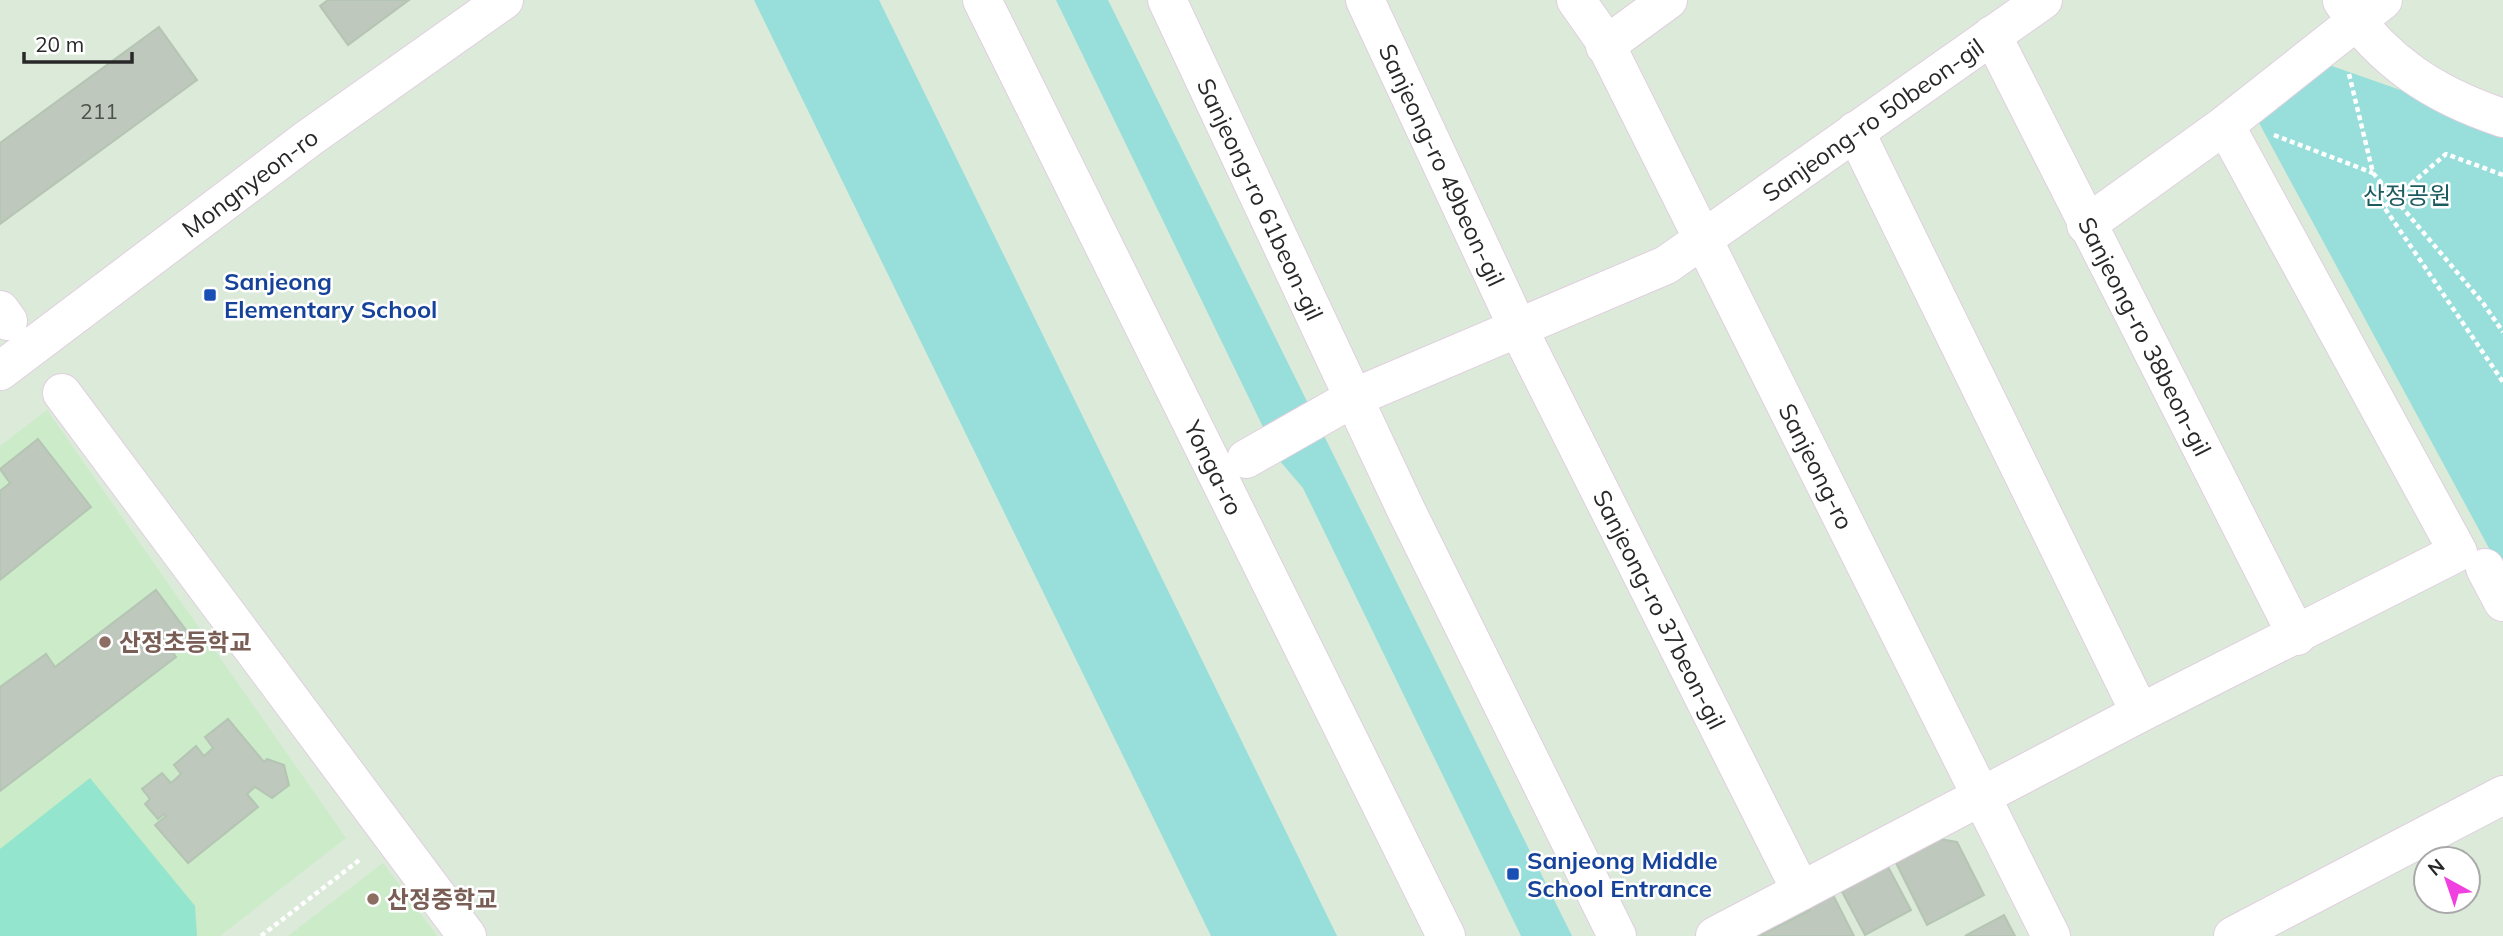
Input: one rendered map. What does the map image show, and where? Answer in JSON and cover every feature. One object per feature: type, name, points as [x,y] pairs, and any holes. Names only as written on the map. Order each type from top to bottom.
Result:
[{"type":"street","name":"Mongnyeon-ro","points":[[0,370],[309,138],[504,0]]},
{"type":"street","name":"Yonga-ro","points":[[982,0],[1446,936]]},
{"type":"street","name":"Sanjeong-ro 61beon-gil","points":[[1167,0],[1353,398]]},
{"type":"street","name":"Sanjeong-ro 49beon-gil","points":[[1365,0],[1518,328]]},
{"type":"street","name":"Sanjeong-ro","points":[[1576,0],[1602,37],[2051,936]]},
{"type":"street","points":[[1605,46],[1668,0]]},
{"type":"street","name":"Sanjeong-ro 50beon-gil","points":[[1702,239],[2043,0]]},
{"type":"street","points":[[2086,225],[2225,125],[2360,7],[2400,68],[2462,105],[2503,118]]},
{"type":"street","name":"Sanjeong-ro 38beon-gil","points":[[1992,35],[2086,225],[2297,636]]},
{"type":"street","points":[[1715,936],[2140,713],[2297,636],[2458,552],[2225,125]]},
{"type":"street","points":[[1855,131],[2140,713]]},
{"type":"street","points":[[1246,459],[1353,398],[1667,265],[1702,239]]},
{"type":"street","name":"Sanjeong-ro 37beon-gil","points":[[1518,328],[1801,891]]},
{"type":"street","points":[[62,393],[467,936]]},
{"type":"street","points":[[1353,398],[1617,936]]},
{"type":"street","points":[[2484,568],[2503,602]]},
{"type":"street","points":[[2233,936],[2503,795]]},
{"type":"path","points":[[2347,69],[2373,173],[2483,303],[2503,332]]},
{"type":"path","points":[[2264,131],[2373,173]]},
{"type":"path","points":[[2503,175],[2446,154],[2384,207],[2503,382]]},
{"type":"path","points":[[261,936],[393,834]]},
{"type":"shaded area","name":"산정초등학교","points":[[47,410],[346,838],[220,936],[0,936],[0,446]]},
{"type":"shaded area","points":[[90,778],[195,906],[197,936],[0,936],[0,849]]},
{"type":"shaded area","name":"산정중학교","points":[[383,863],[437,936],[288,936]]},
{"type":"green space","points":[[754,0],[879,0],[1337,936],[1211,936]]},
{"type":"green space","points":[[1056,0],[1108,0],[1572,936],[1521,936],[1303,488],[1279,460]]},
{"type":"green space","name":"산정공원","points":[[2312,59],[2503,126],[2503,574],[2245,97]]},
{"type":"building","points":[[328,0],[409,0],[348,45],[320,6]]},
{"type":"building","points":[[159,27],[197,80],[0,224],[0,143]]},
{"type":"building","points":[[38,439],[91,507],[0,580],[0,491],[10,483],[0,469]]},
{"type":"building","points":[[156,590],[189,634],[170,648],[176,657],[0,791],[0,687],[46,654],[55,667]]},
{"type":"building","points":[[228,719],[264,762],[267,759],[284,765],[289,785],[272,798],[255,787],[247,794],[258,807],[188,863],[155,825],[166,816],[164,814],[158,819],[145,804],[150,799],[142,789],[162,773],[171,783],[181,774],[174,765],[196,746],[204,756],[213,748],[205,737]]},
{"type":"building","points":[[1928,837],[1957,842],[1984,895],[1927,925],[1893,857]]},
{"type":"building","points":[[1886,863],[1911,910],[1865,935],[1840,888]]},
{"type":"building","points":[[1831,891],[1854,936],[1759,936],[1810,910],[1807,903]]},
{"type":"building","points":[[2004,915],[2015,936],[1965,936]]},
{"type":"place","name":"Sanjeong Elementary School","points":[[210,295]]},
{"type":"place","name":"산정초등학교","points":[[105,642]]},
{"type":"place","name":"Sanjeong Middle School Entrance","points":[[1513,874]]},
{"type":"place","name":"산정중학교","points":[[373,899]]}]
